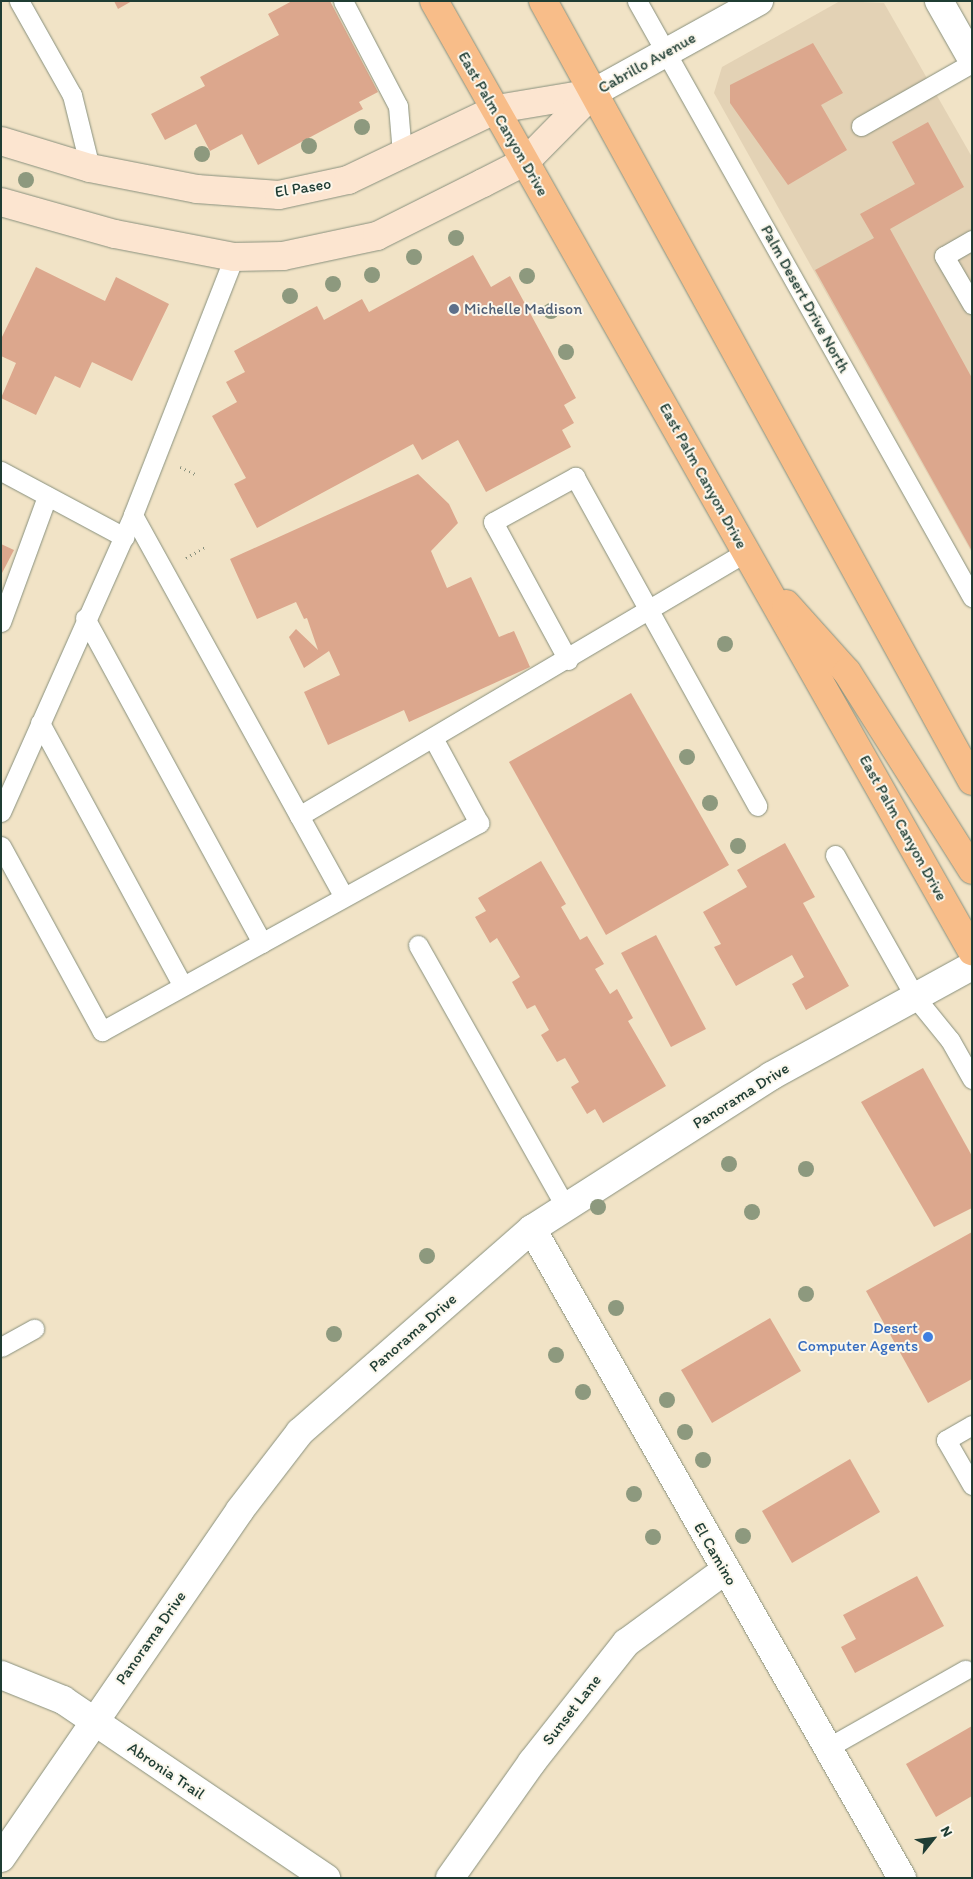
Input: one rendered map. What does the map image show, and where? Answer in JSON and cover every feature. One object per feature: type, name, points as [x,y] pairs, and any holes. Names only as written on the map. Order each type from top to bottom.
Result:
[{"type":"main road","name":"East Palm Canyon Drive","points":[[434,1],[497,109],[972,951]]},
{"type":"main road","points":[[543,1],[972,781]]},
{"type":"main road","points":[[765,584],[842,665],[972,870]]},
{"type":"street","name":"Cabrillo Avenue","points":[[526,161],[593,93],[759,1]]},
{"type":"street","points":[[939,1],[972,59]]},
{"type":"street","name":"El Paseo","points":[[1,141],[90,168],[198,189],[279,195],[348,180],[497,109],[593,93]]},
{"type":"street","points":[[1,202],[115,234],[234,257],[283,256],[377,236],[526,161]]},
{"type":"street","name":"Panorama Drive","points":[[1,1858],[92,1721],[300,1432],[532,1229],[771,1076],[972,966]]},
{"type":"street","name":"El Camino","points":[[532,1229],[724,1571],[902,1878]]},
{"type":"street","name":"Sunset Lane","points":[[450,1878],[532,1762],[626,1643],[724,1571]]},
{"type":"street","name":"Abronia Trail","points":[[1,1675],[63,1700],[326,1878]]},
{"type":"lane","points":[[20,1],[72,95],[90,168]]},
{"type":"lane","points":[[343,1],[398,106],[402,154]]},
{"type":"lane","name":"Palm Desert Drive North","points":[[637,1],[972,597]]},
{"type":"lane","points":[[861,126],[972,63]]},
{"type":"lane","points":[[972,240],[944,256],[972,304]]},
{"type":"lane","points":[[1,812],[85,618],[133,515],[234,257]]},
{"type":"lane","points":[[1,470],[124,536]]},
{"type":"lane","points":[[568,660],[493,522],[574,477],[757,806]]},
{"type":"lane","points":[[1,622],[48,496]]},
{"type":"lane","points":[[133,515],[344,897]]},
{"type":"lane","points":[[300,816],[650,612],[746,552]]},
{"type":"lane","points":[[85,618],[262,942]]},
{"type":"lane","points":[[40,723],[183,986]]},
{"type":"lane","points":[[1,846],[102,1031],[479,823],[434,738]]},
{"type":"lane","points":[[835,855],[915,997],[950,1040],[972,1079]]},
{"type":"lane","points":[[418,945],[566,1208]]},
{"type":"lane","points":[[1,1347],[34,1329]]},
{"type":"lane","points":[[972,1425],[946,1440],[972,1486]]},
{"type":"lane","points":[[828,1748],[965,1670]]},
{"type":"shaded area","points":[[840,1],[884,3],[972,157],[972,553],[714,93],[722,67]]},
{"type":"building","points":[[114,1],[132,1],[118,9]]},
{"type":"building","points":[[292,1],[330,1],[378,92],[359,102],[363,109],[258,165],[242,134],[210,151],[196,124],[165,140],[151,114],[205,86],[200,77],[279,35],[268,14]]},
{"type":"building","points":[[813,43],[843,93],[821,105],[847,150],[788,185],[730,103],[730,85]]},
{"type":"building","points":[[928,122],[964,187],[890,229],[972,378],[972,551],[815,270],[874,238],[860,214],[915,184],[892,142]]},
{"type":"building","points":[[473,255],[491,287],[510,276],[576,398],[564,405],[574,423],[562,430],[571,447],[486,492],[458,440],[422,460],[413,444],[257,528],[234,484],[246,478],[212,416],[237,402],[226,382],[245,372],[234,351],[317,306],[324,320],[362,299],[369,312]]},
{"type":"building","points":[[36,267],[105,301],[116,277],[169,304],[132,381],[92,362],[80,388],[55,376],[36,415],[1,398],[16,363],[1,356],[1,339]]},
{"type":"building","points":[[418,474],[449,504],[458,523],[431,551],[447,588],[471,577],[499,637],[514,631],[530,667],[409,722],[404,710],[328,745],[304,692],[340,675],[329,651],[304,668],[289,637],[296,629],[318,650],[307,618],[304,619],[296,602],[257,619],[230,559]]},
{"type":"building","points":[[1,544],[14,550],[1,575]]},
{"type":"building","points":[[631,693],[729,865],[606,935],[509,762]]},
{"type":"building","points":[[785,843],[815,897],[803,903],[849,986],[806,1010],[792,984],[804,977],[792,955],[736,986],[714,947],[721,944],[703,912],[747,887],[737,870]]},
{"type":"building","points":[[541,861],[566,904],[561,907],[580,940],[587,936],[604,964],[595,969],[610,994],[617,989],[633,1018],[628,1021],[666,1086],[603,1123],[595,1109],[587,1114],[571,1087],[579,1082],[565,1058],[557,1062],[541,1035],[549,1030],[535,1005],[527,1009],[512,982],[520,977],[497,938],[490,943],[475,917],[486,911],[478,898]]},
{"type":"building","points":[[656,935],[706,1029],[671,1047],[621,953]]},
{"type":"building","points":[[923,1068],[972,1156],[972,1208],[934,1227],[861,1102]]},
{"type":"building","points":[[972,1232],[972,1379],[928,1403],[866,1291]]},
{"type":"building","points":[[770,1318],[801,1371],[712,1423],[681,1370]]},
{"type":"building","points":[[850,1459],[880,1512],[792,1563],[762,1511]]},
{"type":"building","points":[[917,1576],[944,1626],[855,1673],[841,1647],[856,1639],[843,1615]]},
{"type":"building","points":[[972,1726],[972,1796],[936,1817],[906,1764]]},
{"type":"place","name":"Michelle Madison","points":[[454,309]]},
{"type":"place","name":"Desert Computer Agents","points":[[928,1337]]}]
